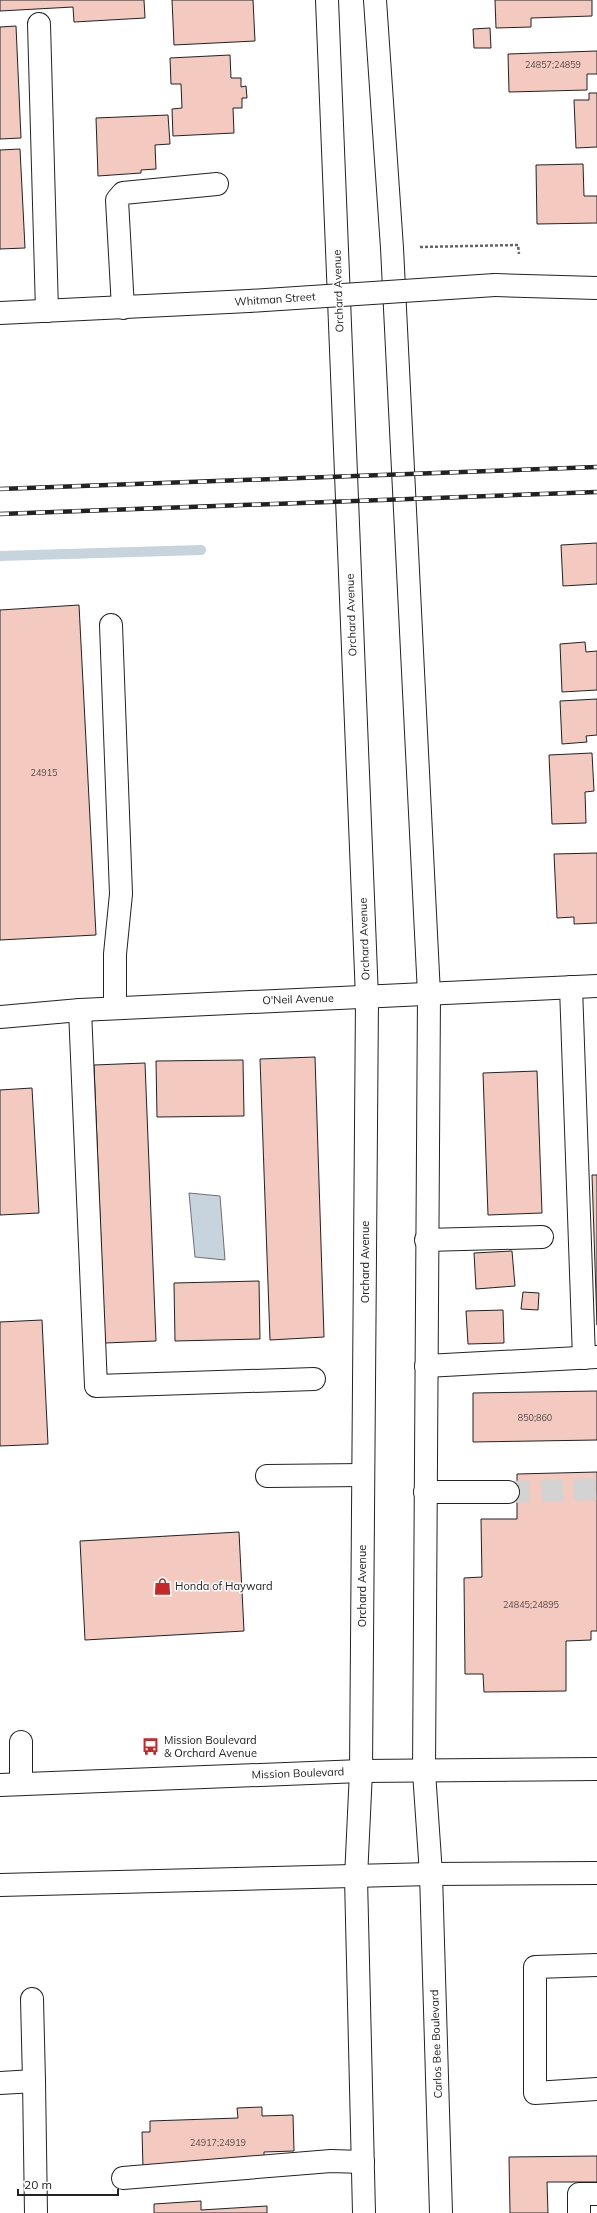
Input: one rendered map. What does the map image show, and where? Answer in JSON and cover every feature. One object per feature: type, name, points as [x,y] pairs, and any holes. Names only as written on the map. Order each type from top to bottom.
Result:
[{"type":"street","name":"Orchard Avenue","points":[[326,0],[367,998],[362,1771],[356,1878]]},
{"type":"street","points":[[375,0],[392,248],[429,994],[426,1240],[424,1772],[431,1874]]},
{"type":"street","points":[[39,24],[47,311]]},
{"type":"street","points":[[123,308],[118,200],[120,195],[123,193],[217,184]]},
{"type":"street","name":"Whitman Street","points":[[0,313],[249,301],[495,285],[597,288]]},
{"type":"street","points":[[111,625],[121,894],[115,954],[114,1008]]},
{"type":"street","name":"O'Neil Avenue","points":[[0,1017],[114,1008],[327,997],[367,998],[597,986]]},
{"type":"street","points":[[426,1366],[591,1358],[571,987]]},
{"type":"street","points":[[80,1010],[96,1386],[314,1379]]},
{"type":"street","points":[[426,1240],[542,1237]]},
{"type":"street","points":[[267,1476],[363,1475]]},
{"type":"street","points":[[425,1492],[508,1492]]},
{"type":"street","points":[[11,1785],[21,1742]]},
{"type":"street","name":"Mission Boulevard","points":[[11,1785],[362,1771],[424,1772],[597,1769]]},
{"type":"street","points":[[0,1885],[356,1878],[431,1874],[597,1873]]},
{"type":"street","name":"Carlos Bee Boulevard","points":[[431,1874],[441,2213]]},
{"type":"street","points":[[356,1878],[364,2213]]},
{"type":"street","points":[[597,1965],[534,1967],[535,2093],[597,2089]]},
{"type":"street","points":[[32,1999],[36,2213]]},
{"type":"street","points":[[0,2082],[34,2081]]},
{"type":"street","points":[[123,2178],[331,2161],[363,2162]]},
{"type":"street","points":[[579,2213],[579,2194],[597,2194]]},
{"type":"path","points":[[392,248],[518,245],[519,254]]},
{"type":"shaded area","points":[[189,1193],[220,1196],[225,1260],[195,1257]]},
{"type":"building","points":[[0,0],[144,0],[145,18],[74,22],[73,7],[0,11]]},
{"type":"building","points":[[172,0],[253,0],[255,41],[174,45]]},
{"type":"building","points":[[495,0],[592,0],[592,16],[531,18],[531,27],[496,28]]},
{"type":"building","points":[[16,26],[21,138],[0,139],[0,27]]},
{"type":"building","points":[[490,28],[491,48],[474,48],[473,29]]},
{"type":"building","points":[[597,51],[597,74],[587,74],[587,90],[509,92],[508,54]]},
{"type":"building","points":[[230,55],[231,78],[241,78],[241,87],[246,86],[247,98],[242,98],[242,108],[233,108],[234,133],[173,136],[172,109],[182,108],[181,84],[171,84],[170,58]]},
{"type":"building","points":[[589,93],[597,93],[597,147],[576,148],[574,100],[589,100]]},
{"type":"building","points":[[168,115],[170,144],[155,145],[156,169],[141,170],[141,173],[98,176],[96,118]]},
{"type":"building","points":[[20,149],[25,248],[0,249],[0,150]]},
{"type":"building","points":[[583,164],[584,196],[597,196],[597,223],[537,224],[536,165]]},
{"type":"building","points":[[597,543],[597,584],[563,586],[561,545]]},
{"type":"building","points":[[79,605],[96,935],[0,940],[0,610]]},
{"type":"building","points":[[585,642],[586,652],[597,651],[597,690],[562,692],[560,644]]},
{"type":"building","points":[[597,699],[597,735],[586,736],[587,742],[562,744],[560,701]]},
{"type":"building","points":[[592,753],[594,791],[585,792],[586,823],[552,824],[549,755]]},
{"type":"building","points":[[597,853],[597,923],[574,924],[574,917],[557,918],[554,854]]},
{"type":"building","points":[[315,1057],[324,1337],[270,1340],[260,1059]]},
{"type":"building","points":[[243,1060],[244,1116],[157,1117],[156,1061]]},
{"type":"building","points":[[145,1063],[156,1341],[105,1343],[94,1065]]},
{"type":"building","points":[[537,1071],[542,1213],[488,1215],[483,1073]]},
{"type":"building","points":[[32,1088],[39,1213],[0,1215],[0,1090]]},
{"type":"building","points":[[592,1175],[597,1175],[597,1325]]},
{"type":"building","points":[[512,1251],[515,1286],[476,1289],[474,1253]]},
{"type":"building","points":[[259,1281],[260,1339],[175,1341],[174,1283]]},
{"type":"building","points":[[523,1292],[539,1293],[538,1310],[521,1309]]},
{"type":"building","points":[[503,1310],[504,1343],[468,1344],[466,1311]]},
{"type":"building","points":[[42,1320],[48,1444],[0,1446],[0,1322]]},
{"type":"building","points":[[597,1391],[597,1440],[473,1442],[473,1393]]},
{"type":"building","points":[[597,1472],[597,1631],[591,1631],[591,1640],[566,1641],[566,1691],[484,1692],[483,1674],[465,1674],[464,1578],[482,1577],[481,1519],[517,1519],[517,1474]]},
{"type":"building","name":"Honda of Hayward","points":[[239,1532],[244,1631],[85,1640],[80,1541]]},
{"type":"building","points":[[262,2107],[262,2116],[293,2115],[294,2151],[264,2152],[264,2159],[143,2168],[142,2132],[150,2132],[150,2121],[238,2118],[237,2108]]},
{"type":"building","points":[[597,2156],[597,2182],[547,2182],[548,2213],[510,2213],[509,2157]]},
{"type":"building","points":[[201,2201],[201,2210],[267,2206],[267,2213],[154,2213],[154,2204]]},
{"type":"waterway","points":[[0,556],[201,550]]},
{"type":"tunnel","points":[[508,1492],[597,1489]]},
{"type":"railway","points":[[0,489],[597,467]]},
{"type":"railway","points":[[0,514],[597,492]]},
{"type":"place","name":"Honda of Hayward","points":[[162,1586]]},
{"type":"place","name":"Mission Boulevard & Orchard Avenue","points":[[151,1746]]}]
